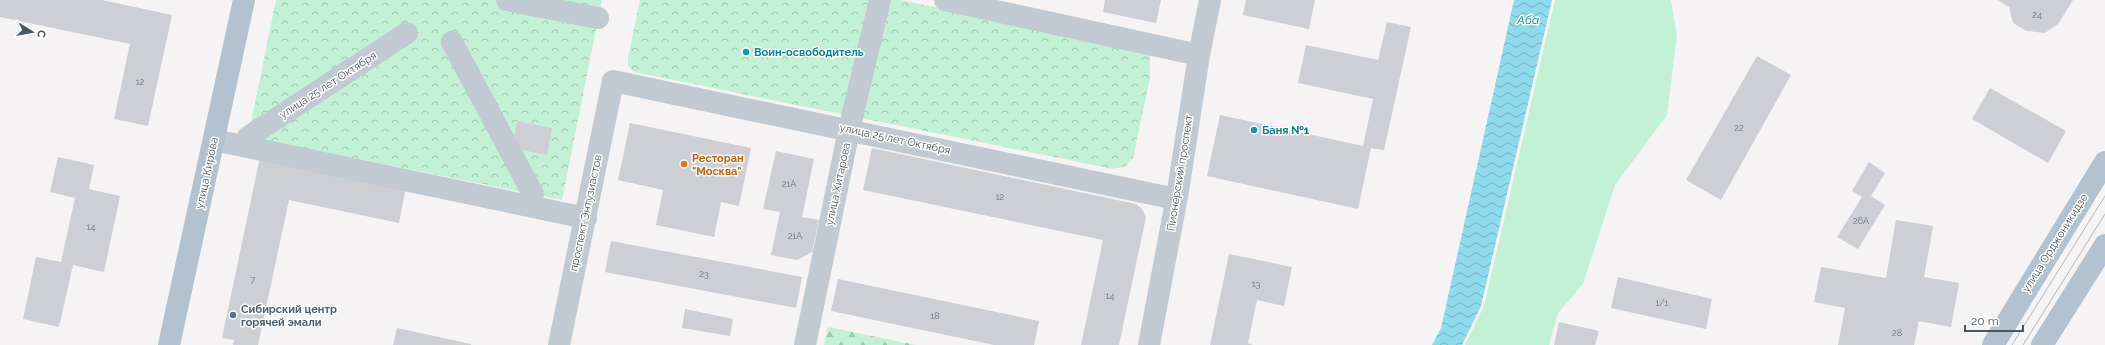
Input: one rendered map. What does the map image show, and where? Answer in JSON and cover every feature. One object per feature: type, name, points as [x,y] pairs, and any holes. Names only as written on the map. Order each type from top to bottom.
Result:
[{"type":"main road","name":"улица Кирова","points":[[169,345],[244,0]]},
{"type":"main road","name":"улица Орджоникидзе","points":[[1993,345],[2105,162]]},
{"type":"main road","points":[[2042,345],[2105,245]]},
{"type":"street","points":[[507,0],[598,18]]},
{"type":"street","name":"улица Хитарова","points":[[805,345],[849,130],[880,0]]},
{"type":"street","points":[[944,0],[1199,55]]},
{"type":"street","name":"Пионерский проспект","points":[[1149,345],[1176,199],[1199,55],[1210,0]]},
{"type":"street","name":"улица 25 лет Октября","points":[[248,137],[407,33]]},
{"type":"street","points":[[452,42],[533,194]]},
{"type":"street","name":"улица 25 лет Октября","points":[[613,81],[1176,199]]},
{"type":"street","name":"проспект Энтузиастов","points":[[559,345],[613,81]]},
{"type":"street","points":[[214,140],[586,218]]},
{"type":"green space","points":[[276,0],[602,0],[562,200],[248,137]]},
{"type":"green space","points":[[640,0],[901,0],[1140,49],[1150,55],[1150,78],[1133,158],[1126,166],[1113,169],[634,72],[628,66],[628,58]]},
{"type":"green space","points":[[1555,0],[1671,0],[1677,35],[1667,115],[1615,185],[1583,284],[1558,313],[1549,345],[1465,345],[1484,306]]},
{"type":"green space","points":[[828,327],[916,345],[824,345]]},
{"type":"water","name":"Аба","points":[[1514,0],[1552,0],[1481,306],[1462,345],[1432,345],[1441,328]]},
{"type":"building","points":[[0,0],[102,0],[172,15],[148,126],[114,119],[130,44],[0,17]]},
{"type":"building","points":[[1105,0],[1161,0],[1156,23],[1103,12]]},
{"type":"building","points":[[1246,0],[1315,0],[1309,29],[1243,15]]},
{"type":"building","points":[[1998,0],[2073,0],[2058,24],[2045,33],[2027,31],[2013,23],[2009,7]]},
{"type":"building","name":"Баня №1","points":[[1387,22],[1411,27],[1384,150],[1371,148],[1358,209],[1207,176],[1220,115],[1363,146],[1373,99],[1298,83],[1306,45],[1378,60]]},
{"type":"building","points":[[1757,56],[1791,75],[1721,200],[1686,180]]},
{"type":"building","points":[[1990,88],[2066,131],[2048,163],[1972,119]]},
{"type":"building","points":[[517,121],[552,128],[547,155],[512,148]]},
{"type":"building","name":"Ресторан \"Москва\"","points":[[630,123],[751,148],[739,206],[721,202],[714,237],[656,225],[663,190],[618,180]]},
{"type":"building","points":[[872,148],[1136,204],[1142,209],[1146,217],[1119,345],[1081,345],[1103,240],[863,190]]},
{"type":"building","points":[[776,151],[814,159],[802,217],[819,220],[812,252],[797,260],[771,255],[780,212],[763,209]]},
{"type":"building","points":[[58,157],[94,165],[89,189],[120,196],[104,272],[73,265],[59,327],[23,319],[36,257],[61,262],[75,198],[50,192]]},
{"type":"building","points":[[260,157],[406,187],[399,223],[289,200],[258,345],[233,345],[234,340],[222,338]]},
{"type":"building","points":[[1869,162],[1885,173],[1871,196],[1885,205],[1858,249],[1837,237],[1862,197],[1852,191]]},
{"type":"building","points":[[1896,220],[1933,226],[1924,277],[1959,283],[1951,327],[1919,321],[1914,345],[1838,345],[1845,308],[1814,302],[1821,267],[1886,278]]},
{"type":"building","points":[[611,241],[802,277],[796,308],[605,272]]},
{"type":"building","points":[[1229,254],[1292,267],[1284,306],[1257,300],[1248,343],[1253,345],[1210,345]]},
{"type":"building","points":[[1618,277],[1712,299],[1706,329],[1611,308]]},
{"type":"building","points":[[838,279],[1039,321],[1034,345],[994,345],[831,311]]},
{"type":"building","points":[[685,309],[733,319],[730,336],[682,328]]},
{"type":"building","points":[[1559,322],[1599,331],[1595,345],[1554,345]]},
{"type":"building","points":[[397,328],[471,344],[471,345],[393,345]]},
{"type":"tram line","points":[[2012,345],[2105,196]]},
{"type":"tram line","points":[[2023,345],[2105,214]]},
{"type":"place","name":"Воин-освободитель","points":[[746,52]]},
{"type":"place","name":"Баня №1","points":[[1254,130]]},
{"type":"place","name":"Ресторан \"Москва\"","points":[[684,164]]},
{"type":"place","name":"Сибирский центр горячей эмали","points":[[233,315]]}]
